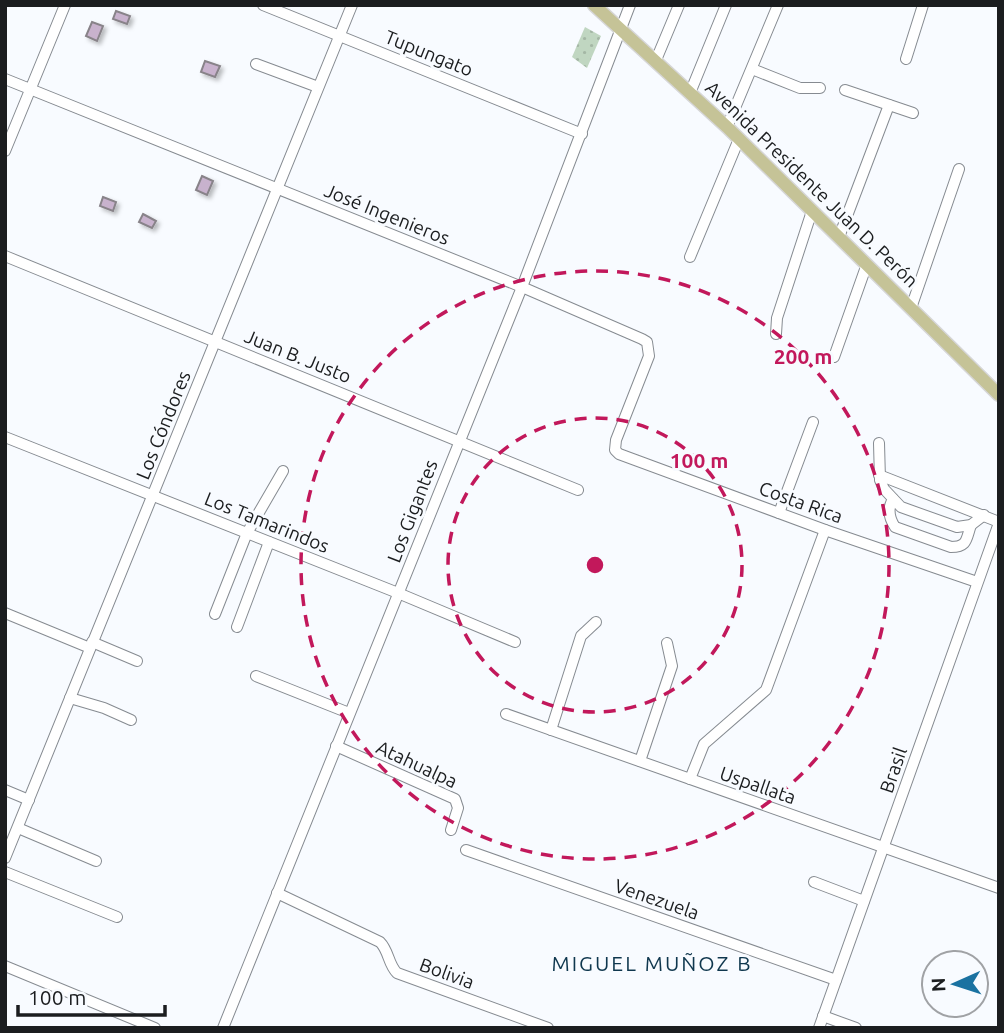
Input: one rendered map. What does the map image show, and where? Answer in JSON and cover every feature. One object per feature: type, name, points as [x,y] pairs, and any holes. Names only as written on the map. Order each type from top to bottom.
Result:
[{"type":"main road","name":"Avenida Presidente Juan D. Perón","points":[[594,5],[727,127],[999,395]]},
{"type":"street","points":[[5,151],[65,5]]},
{"type":"street","name":"Tupungato","points":[[263,5],[582,134]]},
{"type":"street","name":"Los Cóndores","points":[[5,858],[352,5]]},
{"type":"street","name":"Los Gigantes","points":[[223,1028],[458,439],[522,287],[630,5]]},
{"type":"street","points":[[656,60],[679,5]]},
{"type":"street","points":[[690,93],[726,5]]},
{"type":"street","points":[[727,127],[778,5]]},
{"type":"street","points":[[905,59],[923,5]]},
{"type":"street","points":[[256,64],[318,87]]},
{"type":"street","points":[[752,69],[800,88],[820,88]]},
{"type":"street","name":"José Ingenieros","points":[[5,79],[522,287],[648,342],[649,356],[615,440],[615,450]]},
{"type":"street","points":[[845,90],[913,113]]},
{"type":"street","points":[[839,237],[889,106]]},
{"type":"street","points":[[690,257],[739,139]]},
{"type":"street","points":[[911,308],[959,169]]},
{"type":"street","points":[[776,334],[777,318],[813,211]]},
{"type":"street","name":"Juan B. Justo","points":[[5,256],[578,490]]},
{"type":"street","points":[[834,357],[867,264]]},
{"type":"street","points":[[779,513],[813,422]]},
{"type":"street","name":"Los Tamarindos","points":[[5,437],[516,642]]},
{"type":"street","points":[[879,443],[879,475],[884,489],[901,507],[957,527],[971,525],[984,515]]},
{"type":"street","name":"Costa Rica","points":[[615,450],[624,457],[977,582]]},
{"type":"street","points":[[215,614],[247,533],[283,471]]},
{"type":"street","points":[[879,475],[999,522]]},
{"type":"street","points":[[893,499],[889,514],[895,527],[951,547],[961,547],[964,544],[971,525]]},
{"type":"street","name":"Brasil","points":[[819,1028],[999,522]]},
{"type":"street","points":[[690,779],[704,744],[766,690],[825,530]]},
{"type":"street","points":[[237,627],[269,542]]},
{"type":"street","points":[[5,614],[137,661]]},
{"type":"street","points":[[551,730],[581,636],[596,622]]},
{"type":"street","points":[[640,761],[672,666],[667,643]]},
{"type":"street","points":[[256,676],[349,713]]},
{"type":"street","points":[[70,698],[104,708],[131,720]]},
{"type":"street","name":"Uspallata","points":[[506,714],[999,888]]},
{"type":"street","name":"Atahualpa","points":[[336,746],[455,799],[458,808],[451,830]]},
{"type":"street","points":[[5,790],[29,800]]},
{"type":"street","points":[[18,828],[96,862]]},
{"type":"street","name":"Venezuela","points":[[466,850],[836,980]]},
{"type":"street","points":[[5,872],[117,918]]},
{"type":"street","points":[[814,882],[864,901]]},
{"type":"street","name":"Bolivia","points":[[277,893],[380,942],[387,950],[397,973],[548,1028]]},
{"type":"street","points":[[5,966],[155,1028]]},
{"type":"street","points":[[823,1016],[856,1028]]},
{"type":"green space","points":[[585,27],[601,36],[587,68],[572,57]]},
{"type":"building","points":[[116,11],[130,16],[127,24],[113,19]]},
{"type":"building","points":[[92,22],[103,26],[97,41],[86,36]]},
{"type":"building","points":[[205,61],[220,66],[215,77],[201,72]]},
{"type":"building","points":[[202,176],[213,181],[207,195],[196,190]]},
{"type":"building","points":[[103,197],[116,202],[113,211],[100,206]]},
{"type":"building","points":[[143,214],[156,221],[152,228],[139,222]]},
{"type":"district","name":"MIGUEL MUÑOZ B","points":[[652,964]]}]
